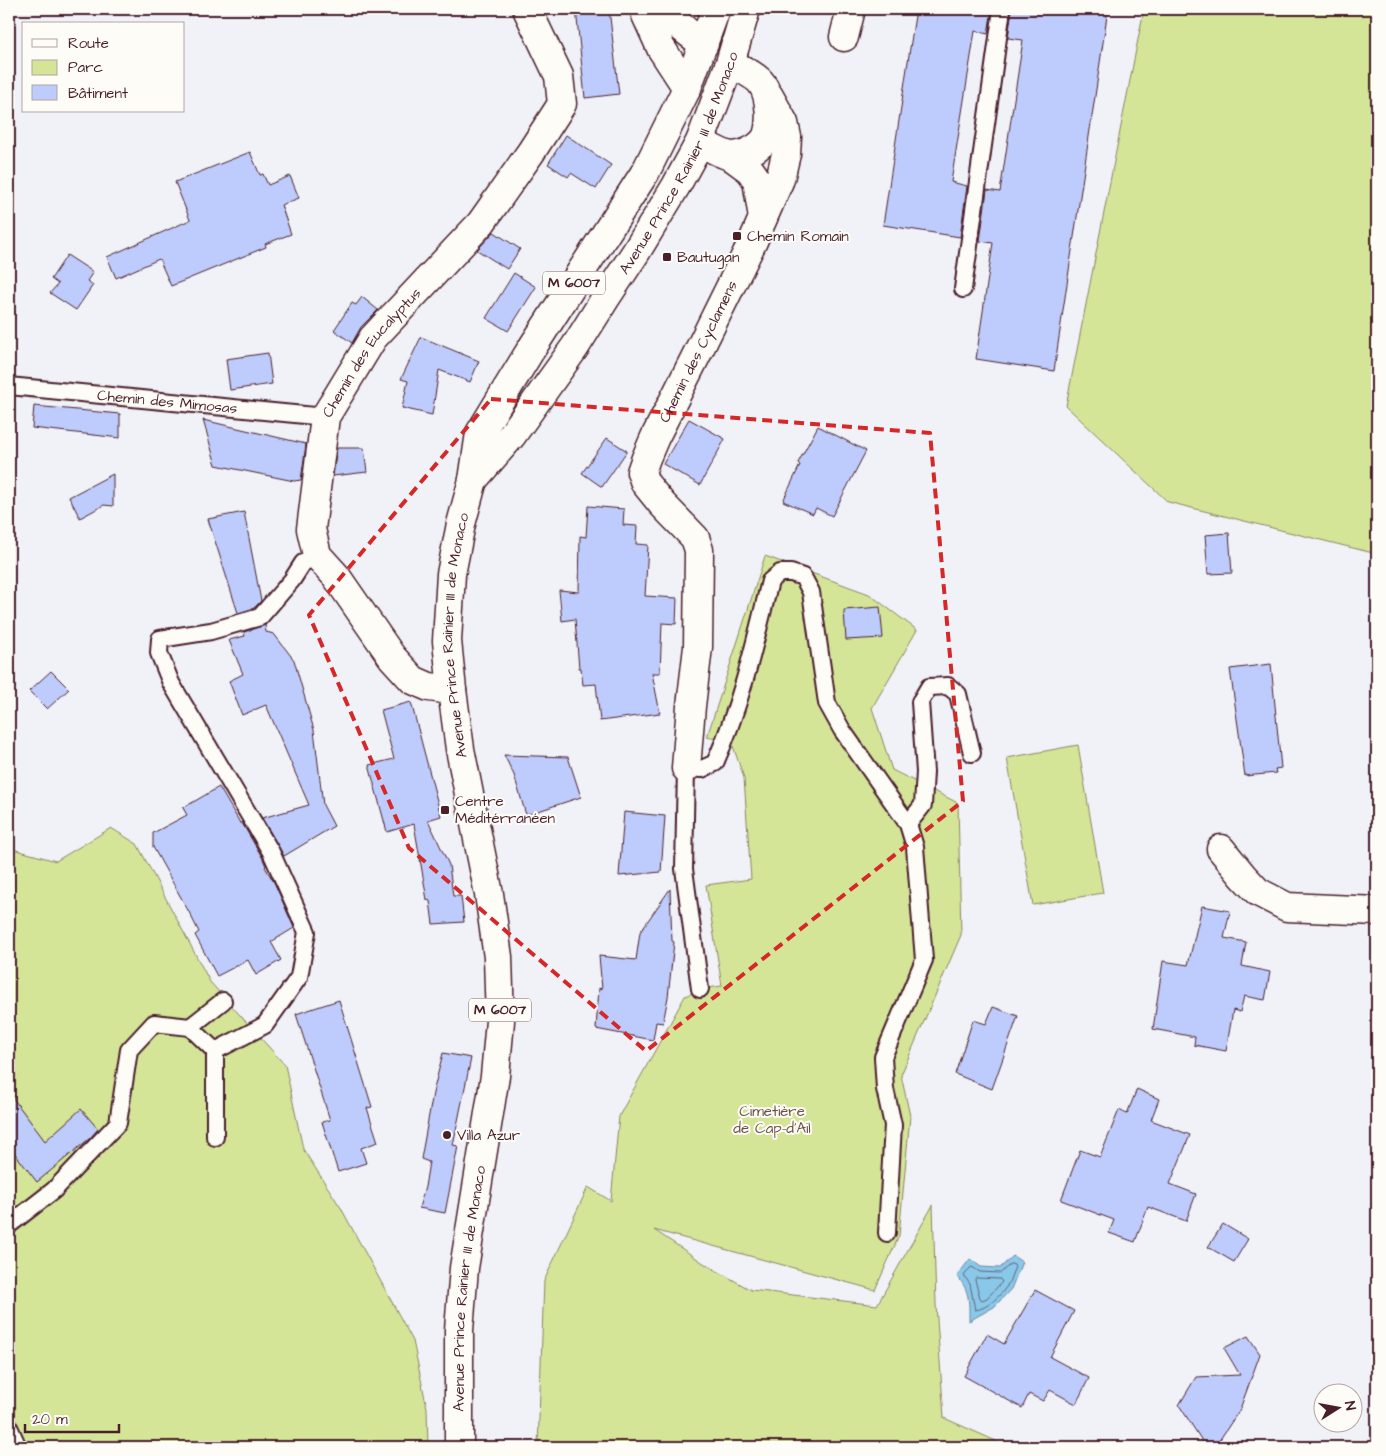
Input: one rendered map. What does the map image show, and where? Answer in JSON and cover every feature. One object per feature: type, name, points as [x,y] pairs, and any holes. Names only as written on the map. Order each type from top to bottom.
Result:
[{"type":"main road","name":"Chemin des Eucalyptus","points":[[452,690],[429,688],[413,680],[392,657],[336,576],[317,555],[311,529],[325,417],[373,338],[481,223],[562,104],[559,76],[526,9]]},
{"type":"main road","points":[[645,9],[661,48],[687,88],[700,142],[730,156],[750,170],[757,180],[763,218]]},
{"type":"main road","name":"Chemin des Cyclamens","points":[[668,9],[672,17],[683,29],[730,63],[761,82],[784,124],[787,137],[786,154],[780,180],[705,339],[655,437],[641,472],[645,483],[694,538],[699,550],[698,647],[686,768]]},
{"type":"main road","name":"Avenue Prince Rainier III de Monaco","points":[[459,1447],[459,1330],[464,1268],[495,1076],[500,1021],[498,957],[490,903],[462,758],[452,690],[448,641],[451,574],[461,524],[473,480],[480,433],[646,171],[687,88],[716,9]]},
{"type":"main road","name":"Avenue Prince Rainier III de Monaco","points":[[473,480],[512,435],[575,347],[672,193],[700,142],[730,63],[746,9]]},
{"type":"main road","points":[[844,37],[851,9]]},
{"type":"main road","points":[[687,88],[730,63]]},
{"type":"main road","points":[[730,156],[750,151],[758,146],[766,136],[769,126],[769,96]]},
{"type":"main road","points":[[1222,849],[1258,892],[1287,907],[1377,911]]},
{"type":"lane","points":[[963,289],[1002,9]]},
{"type":"lane","name":"Chemin des Mimosas","points":[[9,386],[325,417]]},
{"type":"lane","points":[[216,1051],[265,1024],[299,977],[307,932],[271,852],[170,683],[159,653],[160,639],[211,631],[260,617],[304,563],[317,555]]},
{"type":"lane","points":[[700,989],[684,869],[686,768],[702,769],[715,763],[725,742],[747,672],[770,581],[780,573],[791,573],[803,577],[810,592],[828,703],[842,730],[908,824],[915,847],[924,960],[883,1057],[885,1089],[893,1125],[887,1233]]},
{"type":"lane","points":[[908,824],[923,805],[925,772],[920,702],[929,687],[948,686],[958,694],[972,752]]},
{"type":"lane","points":[[190,1027],[223,1001]]},
{"type":"lane","points":[[9,1225],[54,1190],[118,1123],[129,1050],[154,1024],[190,1027],[216,1051],[215,1137]]},
{"type":"lane","points":[[9,1427],[18,1447]]},
{"type":"highlighted area","points":[[491,399],[930,433],[963,801],[646,1051],[409,848],[309,615]]},
{"type":"green space","points":[[1144,9],[1377,9],[1377,554],[1168,502],[1066,406]]},
{"type":"green space","name":"Cimetière de Cap-d'Ail","points":[[765,556],[869,594],[917,630],[872,708],[892,770],[958,803],[961,935],[901,1075],[910,1116],[899,1236],[875,1290],[654,1230],[705,1264],[751,1290],[877,1305],[933,1205],[936,1305],[944,1418],[996,1441],[1001,1447],[538,1447],[544,1281],[588,1187],[611,1201],[619,1116],[685,996],[700,989],[722,986],[706,885],[751,879],[744,778],[733,746],[725,741],[707,737]]},
{"type":"green space","points":[[1078,745],[1103,893],[1033,905],[1007,758]]},
{"type":"green space","points":[[111,828],[137,844],[210,982],[285,1065],[303,1149],[341,1208],[413,1341],[427,1408],[428,1447],[9,1447],[9,848],[56,861]]},
{"type":"water","points":[[1013,1256],[1022,1262],[1011,1289],[994,1307],[969,1321],[967,1292],[957,1276],[970,1259],[981,1267],[1000,1268]]},
{"type":"building","points":[[576,9],[609,9],[619,94],[585,98]]},
{"type":"building","points":[[916,9],[992,9],[988,34],[975,31],[951,182],[967,186],[960,237],[883,225]]},
{"type":"building","points":[[1012,9],[1108,9],[1054,371],[976,359],[993,243],[980,241],[987,190],[1000,192],[1023,40],[1008,38]]},
{"type":"building","points":[[566,135],[611,165],[596,189],[571,173],[568,177],[548,164]]},
{"type":"building","points":[[250,152],[260,175],[263,174],[268,185],[290,176],[299,198],[281,205],[291,234],[265,244],[266,247],[171,286],[159,259],[116,278],[107,257],[190,220],[175,182]]},
{"type":"building","points":[[494,232],[520,249],[507,269],[477,250]]},
{"type":"building","points":[[67,255],[93,272],[87,281],[93,285],[76,310],[50,293],[58,284],[51,279]]},
{"type":"building","points":[[514,273],[536,287],[508,331],[486,318]]},
{"type":"building","points":[[362,297],[378,310],[361,327],[352,343],[334,330],[352,303],[356,305]]},
{"type":"building","points":[[421,337],[479,361],[470,382],[439,370],[432,415],[402,408],[408,381],[401,379]]},
{"type":"building","points":[[268,353],[272,384],[230,390],[226,359]]},
{"type":"building","points":[[34,406],[120,414],[120,438],[32,428]]},
{"type":"building","points":[[689,419],[725,439],[700,485],[663,464]]},
{"type":"building","points":[[203,420],[306,444],[301,480],[294,481],[216,465]]},
{"type":"building","points":[[818,426],[866,451],[832,516],[816,508],[813,514],[783,501],[800,465],[798,463]]},
{"type":"building","points":[[607,438],[627,451],[602,487],[582,473]]},
{"type":"building","points":[[337,448],[364,448],[367,472],[333,476]]},
{"type":"building","points":[[113,474],[113,506],[104,505],[80,518],[69,497]]},
{"type":"building","points":[[588,506],[624,509],[623,525],[637,526],[636,544],[648,545],[645,596],[677,598],[676,624],[662,623],[660,673],[652,673],[660,713],[600,721],[596,684],[583,685],[581,668],[579,668],[575,619],[562,621],[559,590],[579,592],[580,536],[586,537]]},
{"type":"building","points":[[244,512],[261,601],[254,608],[238,613],[208,519]]},
{"type":"building","points":[[1229,533],[1232,573],[1208,574],[1205,535]]},
{"type":"building","points":[[880,607],[883,638],[846,640],[844,610]]},
{"type":"building","points":[[265,625],[266,632],[274,634],[294,660],[314,730],[323,805],[334,826],[284,856],[262,818],[309,805],[266,705],[242,715],[229,681],[243,674],[229,640],[245,636],[244,632]]},
{"type":"building","points":[[1271,664],[1281,768],[1275,769],[1276,773],[1245,776],[1230,669]]},
{"type":"building","points":[[51,671],[69,689],[47,709],[29,691]]},
{"type":"building","points":[[411,702],[441,816],[428,820],[449,865],[453,896],[461,896],[464,922],[433,924],[414,824],[387,832],[369,765],[394,759],[381,710]]},
{"type":"building","points":[[504,755],[568,757],[581,797],[526,815],[514,775]]},
{"type":"building","points":[[219,787],[262,857],[294,928],[271,942],[281,960],[256,975],[248,960],[217,976],[195,935],[199,932],[153,847],[153,833],[187,815],[183,808]]},
{"type":"building","points":[[624,812],[665,816],[661,872],[619,876]]},
{"type":"building","points":[[670,889],[672,941],[674,942],[663,1023],[656,1022],[653,1040],[596,1029],[599,988],[602,989],[599,956],[636,960],[640,932]]},
{"type":"building","points":[[1202,906],[1230,911],[1224,938],[1246,942],[1242,966],[1270,972],[1265,1000],[1244,996],[1240,1012],[1233,1010],[1226,1051],[1194,1045],[1195,1037],[1153,1029],[1163,961],[1188,965]]},
{"type":"building","points":[[339,1000],[372,1107],[367,1108],[378,1142],[361,1148],[366,1163],[338,1172],[322,1122],[330,1120],[296,1014]]},
{"type":"building","points":[[993,1007],[1018,1016],[992,1089],[955,1074],[973,1020],[986,1024]]},
{"type":"building","points":[[443,1053],[471,1058],[453,1145],[458,1146],[445,1213],[419,1208],[429,1162],[421,1159],[433,1093]]},
{"type":"building","points":[[1137,1089],[1159,1099],[1151,1120],[1190,1135],[1170,1184],[1196,1194],[1186,1221],[1148,1207],[1135,1242],[1109,1233],[1114,1220],[1061,1200],[1080,1150],[1100,1157],[1119,1110],[1127,1114]]},
{"type":"building","points":[[9,1093],[45,1141],[81,1109],[98,1129],[90,1138],[37,1182],[9,1146]]},
{"type":"building","points":[[1223,1224],[1248,1239],[1234,1262],[1208,1247]]},
{"type":"building","points":[[1035,1290],[1074,1311],[1050,1357],[1089,1378],[1076,1404],[1050,1390],[1043,1401],[1029,1394],[1022,1408],[964,1376],[987,1334],[1004,1344]]},
{"type":"building","points":[[1248,1336],[1260,1354],[1240,1409],[1215,1447],[1206,1447],[1179,1405],[1196,1377],[1240,1375],[1224,1348]]},
{"type":"place","name":"Chemin Romain","points":[[737,236]]},
{"type":"place","name":"Bautugan","points":[[667,257]]},
{"type":"place","name":"Centre Méditérranéen","points":[[445,810]]},
{"type":"place","name":"Villa Azur","points":[[447,1135]]}]
